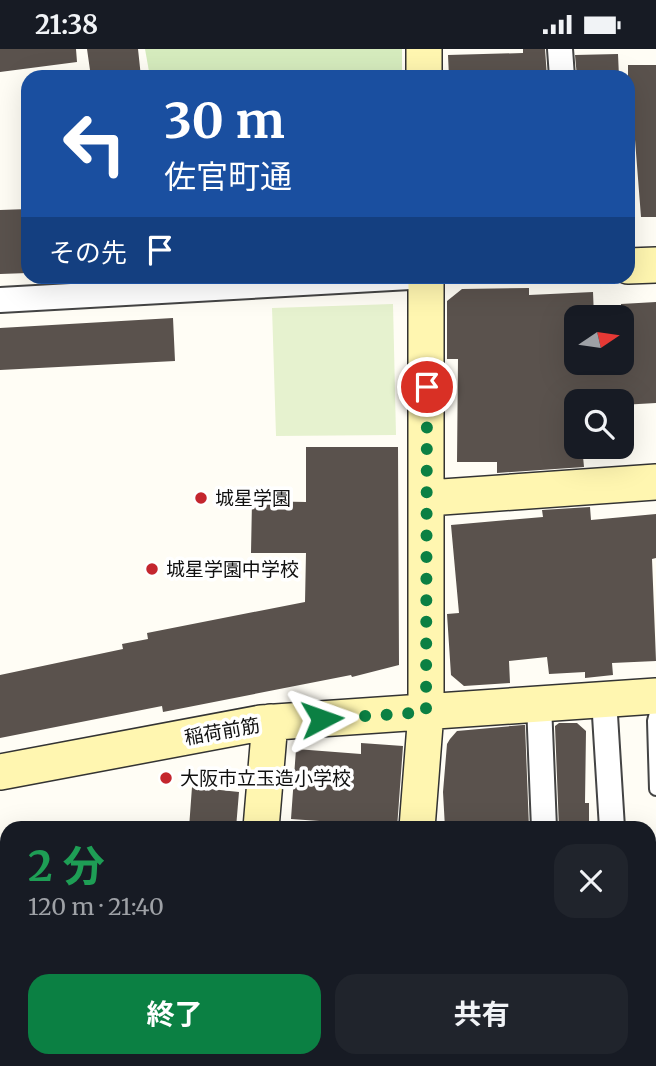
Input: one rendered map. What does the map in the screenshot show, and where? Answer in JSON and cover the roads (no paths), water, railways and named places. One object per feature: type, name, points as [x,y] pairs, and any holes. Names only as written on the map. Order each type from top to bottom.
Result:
[{"type":"street","points":[[424,49],[424,70]]},
{"type":"street","points":[[560,49],[562,70]]},
{"type":"street","points":[[635,266],[656,265]]},
{"type":"street","points":[[0,300],[285,284]]},
{"type":"street","points":[[418,821],[426,712],[426,284]]},
{"type":"street","points":[[428,498],[656,482]]},
{"type":"street","name":"稲荷前筋","points":[[0,772],[270,722],[656,696]]},
{"type":"street","points":[[604,699],[612,821]]},
{"type":"street","points":[[539,704],[544,821]]},
{"type":"street","points":[[262,821],[270,722]]},
{"type":"lane","points":[[656,713],[656,789]]},
{"type":"place","name":"城星学園","points":[[201,498]]},
{"type":"place","name":"城星学園中学校","points":[[152,569]]},
{"type":"place","name":"大阪市立玉造小学校","points":[[166,778]]}]
